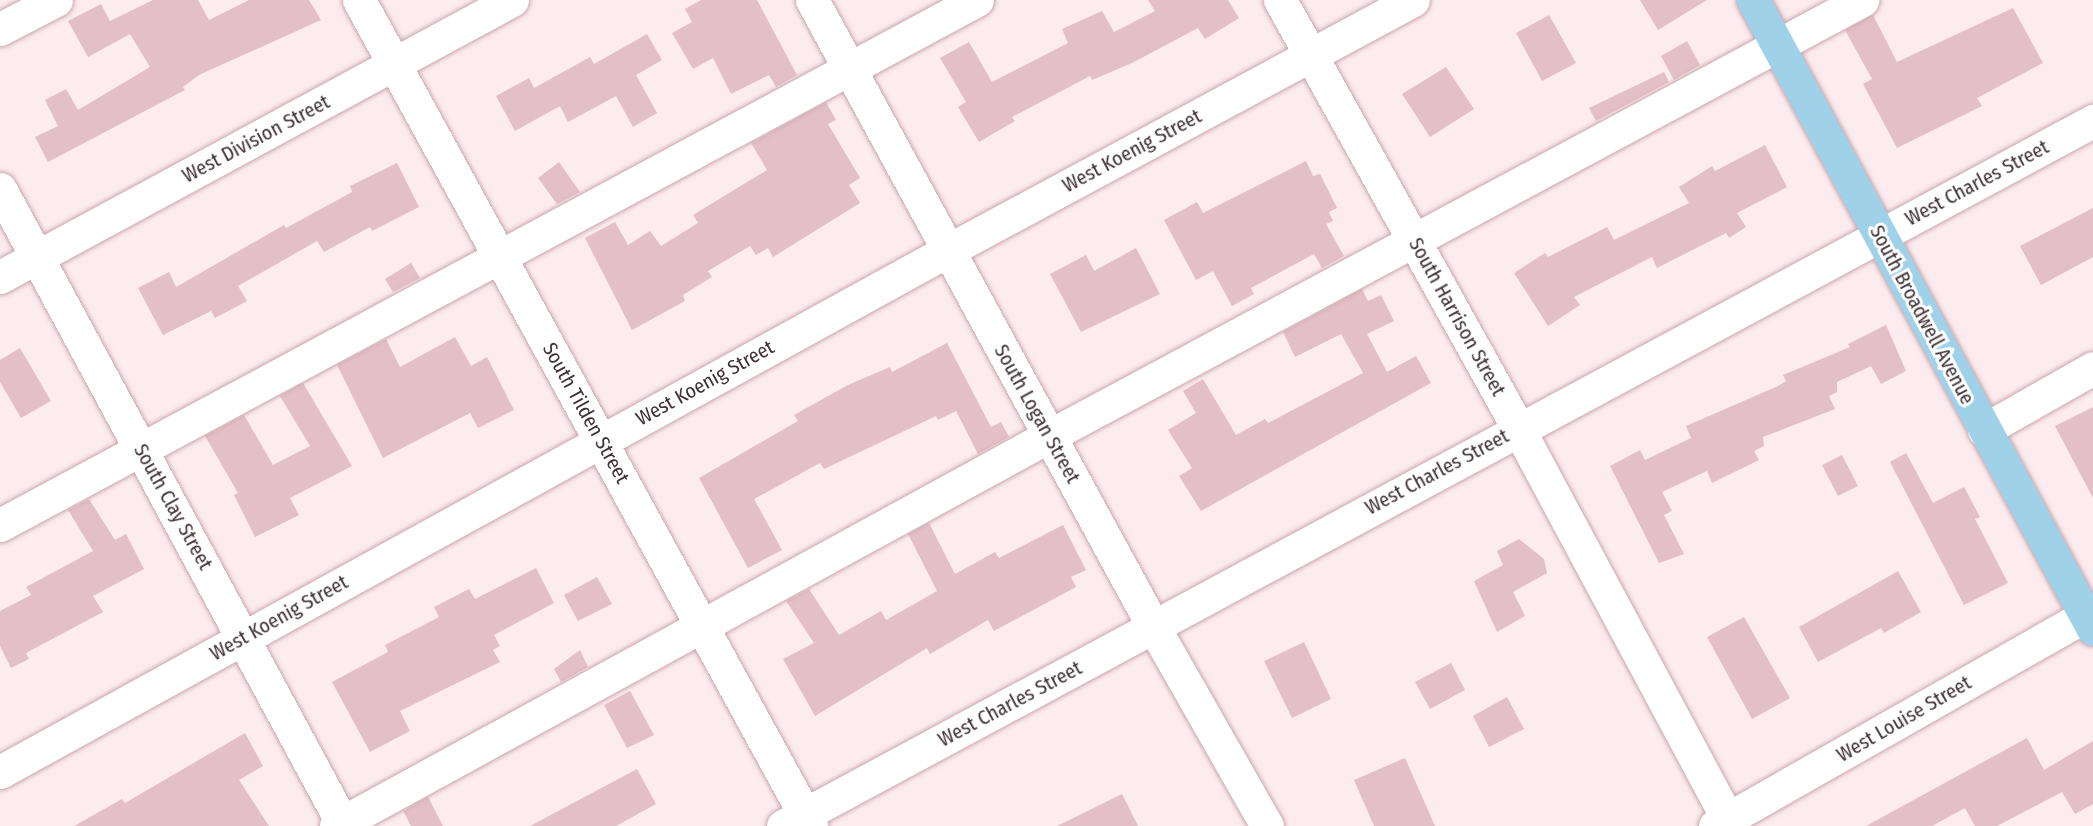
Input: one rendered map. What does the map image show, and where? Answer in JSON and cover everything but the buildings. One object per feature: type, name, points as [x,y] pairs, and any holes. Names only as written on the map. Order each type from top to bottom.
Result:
[{"type":"main road","name":"South Broadwell Avenue","points":[[1753,0],[1984,430],[2090,619]]},
{"type":"street","points":[[0,29],[56,0]]},
{"type":"street","name":"South Tilden Street","points":[[359,0],[392,65],[702,626],[800,822]]},
{"type":"street","name":"West Division Street","points":[[0,277],[512,0]]},
{"type":"street","name":"South Logan Street","points":[[812,0],[947,251],[1267,826]]},
{"type":"street","points":[[0,525],[977,0]]},
{"type":"street","name":"South Harrison Street","points":[[1280,0],[1518,428],[1725,824]]},
{"type":"street","name":"West Koenig Street","points":[[0,772],[601,440],[1413,0]]},
{"type":"street","points":[[341,825],[1049,436],[1862,0]]},
{"type":"street","name":"West Charles Street","points":[[800,822],[1518,428],[2093,121]]},
{"type":"street","name":"South Clay Street","points":[[0,189],[244,637],[341,825]]},
{"type":"street","points":[[1984,430],[2093,368]]},
{"type":"street","name":"West Louise Street","points":[[1725,824],[2090,619]]}]
